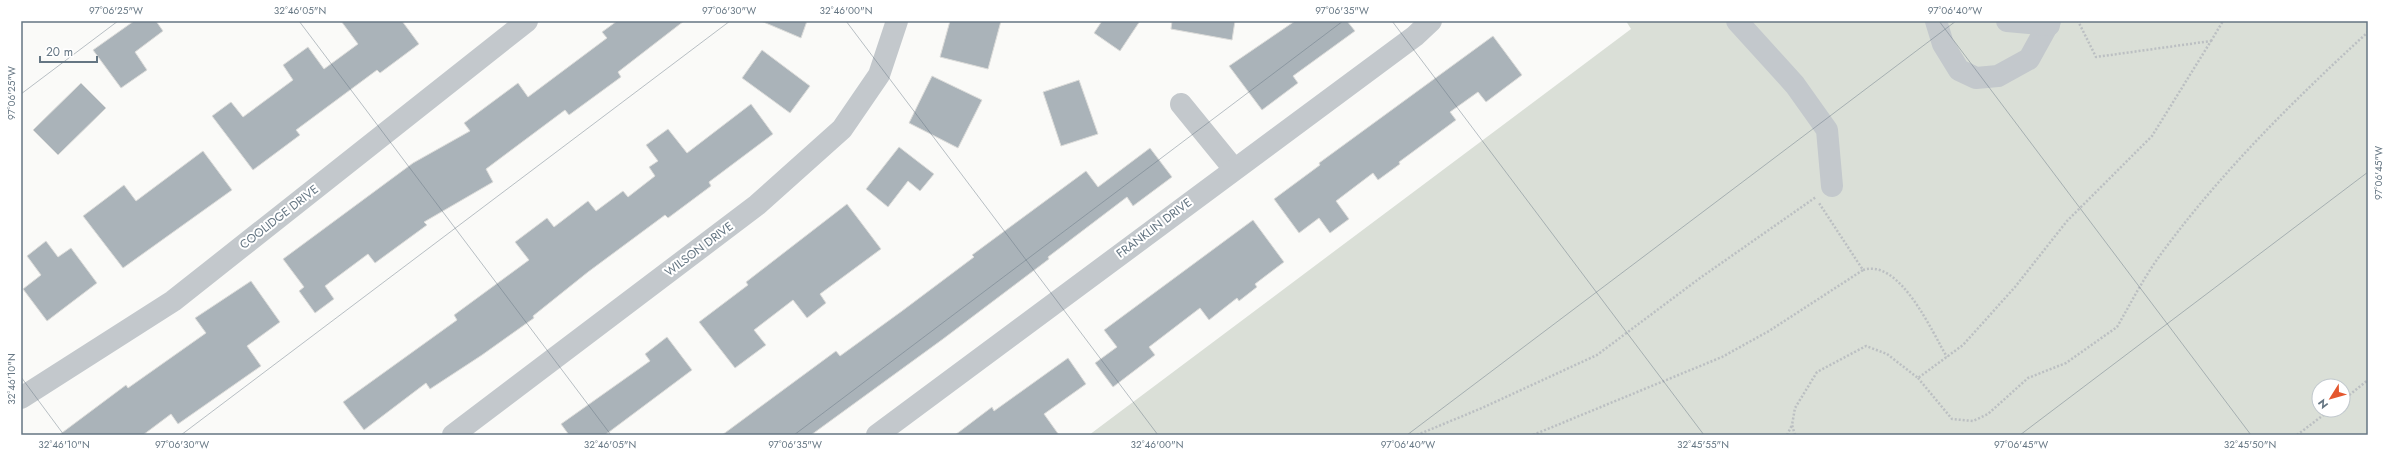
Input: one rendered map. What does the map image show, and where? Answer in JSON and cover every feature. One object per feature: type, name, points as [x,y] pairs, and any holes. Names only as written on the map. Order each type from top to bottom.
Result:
[{"type":"street","name":"COOLIDGE DRIVE","points":[[21,398],[173,301],[527,21]]},
{"type":"street","name":"WILSON DRIVE","points":[[453,435],[757,205],[842,129],[879,75],[896,21]]},
{"type":"street","name":"FRANKLIN DRIVE","points":[[878,435],[1415,36],[1430,21]]},
{"type":"street","points":[[1737,21],[1795,85],[1827,130],[1824,192]]},
{"type":"street","points":[[1936,21],[1943,44],[1958,70],[1976,78],[1998,76],[2029,59],[2049,23],[2007,21]]},
{"type":"street","points":[[1181,104],[1234,169]]},
{"type":"path","points":[[2078,21],[2096,58],[2211,41]]},
{"type":"path","points":[[1918,378],[1963,345],[2015,287],[2067,221],[2152,136],[2223,21]]},
{"type":"path","points":[[1787,435],[1792,425],[1796,408],[1817,372],[1866,346],[1888,354],[1918,378],[1952,419],[1973,421],[1988,414],[2028,378],[2066,363],[2109,334],[2117,327],[2160,255],[2228,172],[2276,118],[2368,32]]},
{"type":"path","points":[[1417,435],[1482,408],[1597,355],[1700,278],[1824,192],[1863,270]]},
{"type":"path","points":[[1533,435],[1722,357],[1769,331],[1868,268],[1883,272],[1895,278],[1909,292],[1947,357]]},
{"type":"path","points":[[2351,394],[2368,380]]},
{"type":"path","points":[[2297,435],[2319,418]]},
{"type":"path","points":[[1792,425],[1795,435]]},
{"type":"shaded area","points":[[1626,21],[2368,21],[2368,435],[1089,435],[1631,29]]},
{"type":"building","points":[[134,21],[156,21],[163,31],[135,52],[147,70],[121,88],[93,50]]},
{"type":"building","points":[[341,21],[402,21],[419,44],[380,73],[377,70],[296,130],[300,135],[253,170],[212,116],[231,102],[243,117],[293,80],[283,65],[308,47],[324,69],[358,44]]},
{"type":"building","points":[[617,21],[684,21],[618,72],[621,77],[569,115],[565,110],[486,169],[493,182],[424,222],[427,225],[375,263],[368,254],[325,286],[334,299],[315,313],[299,291],[304,287],[283,259],[413,163],[470,131],[464,123],[518,83],[528,97],[607,38],[602,32]]},
{"type":"building","points":[[761,21],[807,21],[801,38]]},
{"type":"building","points":[[950,21],[1001,21],[988,69],[940,57]]},
{"type":"building","points":[[1102,21],[1140,21],[1120,51],[1094,33]]},
{"type":"building","points":[[1172,21],[1235,21],[1232,40],[1171,29]]},
{"type":"building","points":[[1295,21],[1347,21],[1355,31],[1293,76],[1298,83],[1262,110],[1229,66]]},
{"type":"building","points":[[1493,36],[1522,75],[1486,102],[1478,92],[1450,112],[1456,120],[1399,162],[1400,164],[1378,180],[1373,173],[1336,201],[1349,219],[1330,233],[1319,218],[1299,233],[1274,199],[1320,165],[1319,163]]},
{"type":"building","points":[[762,50],[810,86],[790,113],[742,78]]},
{"type":"building","points":[[932,76],[982,100],[958,148],[909,123]]},
{"type":"building","points":[[1079,80],[1098,134],[1061,146],[1043,92]]},
{"type":"building","points":[[81,83],[106,108],[58,155],[33,130]]},
{"type":"building","points":[[751,104],[773,134],[709,182],[711,186],[668,218],[665,215],[588,272],[533,316],[534,318],[482,355],[430,389],[426,383],[364,430],[343,402],[457,320],[454,315],[529,260],[515,242],[547,218],[554,227],[588,201],[596,211],[623,191],[628,197],[655,176],[649,167],[658,161],[646,145],[668,129],[687,153]]},
{"type":"building","points":[[899,147],[934,174],[920,191],[908,181],[888,207],[866,189]]},
{"type":"building","points":[[1150,148],[1172,177],[1133,206],[1127,197],[1048,257],[1049,259],[943,339],[811,435],[722,435],[836,351],[840,356],[974,257],[972,255],[1086,171],[1098,187]]},
{"type":"building","points":[[203,151],[232,190],[123,268],[83,216],[124,185],[136,201]]},
{"type":"building","points":[[847,204],[881,249],[820,294],[826,303],[807,318],[793,300],[754,330],[766,345],[735,368],[699,322],[748,285],[746,282]]},
{"type":"building","points":[[1253,220],[1284,262],[1255,284],[1257,287],[1239,301],[1237,298],[1209,320],[1200,308],[1149,347],[1155,355],[1113,387],[1095,363],[1117,347],[1104,330]]},
{"type":"building","points":[[46,241],[58,257],[71,248],[97,283],[47,321],[23,289],[41,275],[27,256]]},
{"type":"building","points":[[251,281],[280,322],[247,346],[261,366],[178,424],[171,414],[143,435],[59,435],[126,385],[128,388],[206,333],[195,318]]},
{"type":"building","points":[[667,337],[692,370],[605,435],[569,435],[561,424],[650,361],[645,354]]},
{"type":"building","points":[[1068,358],[1086,384],[1044,414],[1059,435],[955,435],[992,407],[994,411]]}]
